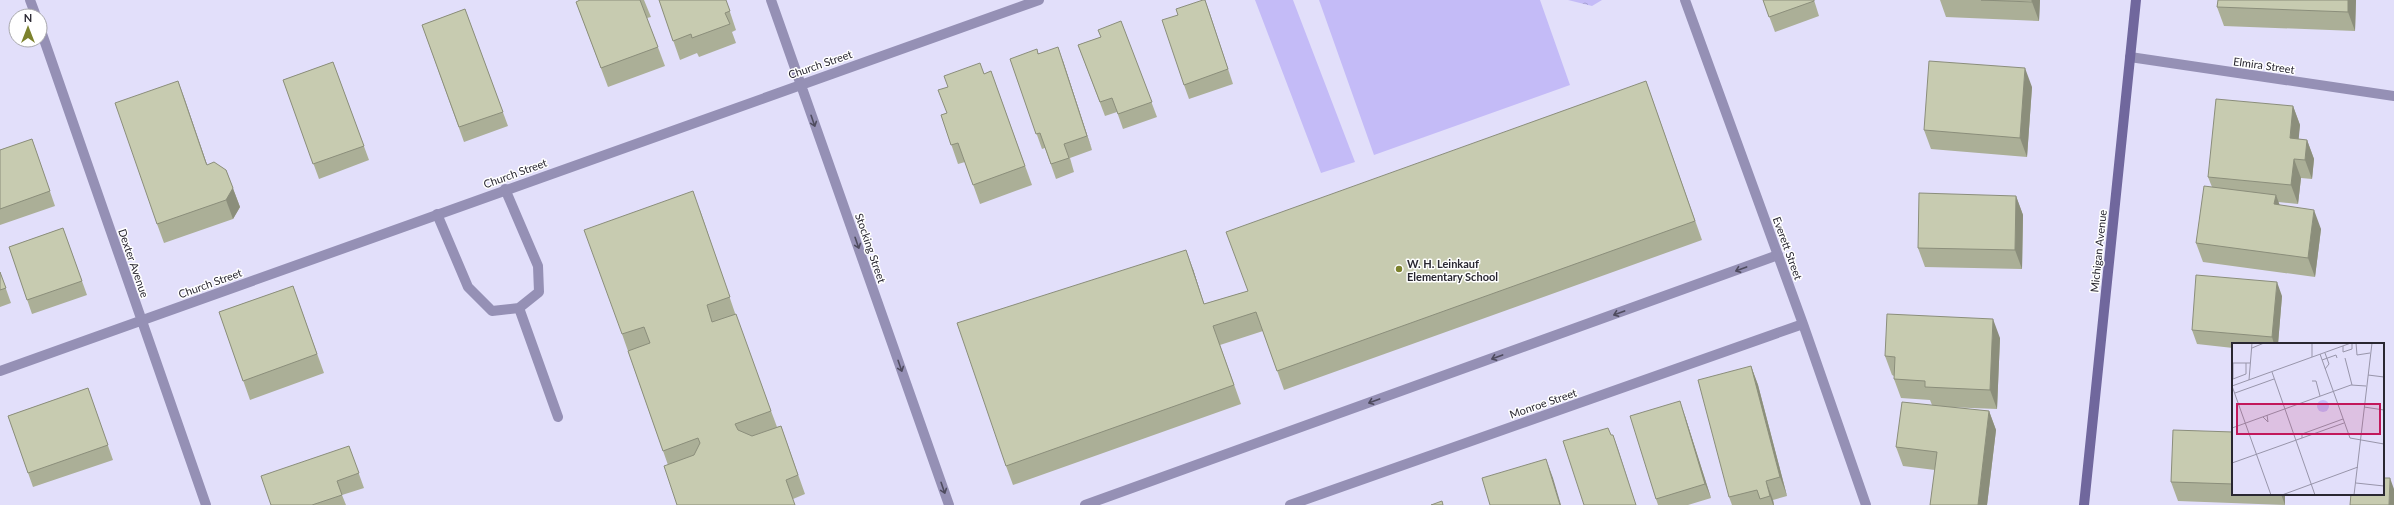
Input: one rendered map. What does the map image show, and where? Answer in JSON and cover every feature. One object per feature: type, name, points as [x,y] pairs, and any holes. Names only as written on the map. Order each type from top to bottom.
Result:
[{"type":"main road","name":"Michigan Avenue","points":[[2084,505],[2136,0]]},
{"type":"street","name":"Stocking Street","points":[[771,0],[949,505]]},
{"type":"street","name":"Church Street","points":[[0,371],[505,189],[1039,0]]},
{"type":"street","name":"Everett Street","points":[[1685,0],[1803,324],[1866,505]]},
{"type":"street","name":"Dexter Avenue","points":[[47,48],[206,505]]},
{"type":"street","name":"Elmira Street","points":[[2130,57],[2394,96]]},
{"type":"street","points":[[437,214],[468,287],[492,311],[518,308],[540,292],[538,266],[505,189]]},
{"type":"street","points":[[1085,505],[1778,255]]},
{"type":"street","points":[[518,308],[558,417]]},
{"type":"street","name":"Monroe Street","points":[[1290,505],[1803,324]]},
{"type":"green space","points":[[1255,0],[1293,0],[1355,162],[1321,173]]},
{"type":"green space","points":[[1319,0],[1540,0],[1570,85],[1374,155]]},
{"type":"green space","points":[[1568,0],[1602,0],[1592,6]]},
{"type":"building","points":[[580,0],[640,0],[658,47],[601,68],[576,2]]},
{"type":"building","points":[[659,0],[726,0],[730,11],[725,13],[730,24],[692,38],[691,34],[673,41]]},
{"type":"building","points":[[1205,0],[1228,69],[1184,85],[1162,20],[1178,15],[1176,9]]},
{"type":"building","points":[[1763,0],[1814,0],[1814,1],[1769,17]]},
{"type":"building","points":[[1981,0],[2032,0],[2032,2]]},
{"type":"building","points":[[2218,0],[2348,0],[2348,12],[2217,7]]},
{"type":"building","points":[[465,9],[503,112],[459,127],[422,25]]},
{"type":"building","points":[[1121,21],[1152,102],[1118,114],[1112,98],[1100,102],[1078,45],[1101,37],[1098,30]]},
{"type":"building","points":[[1058,47],[1087,136],[1064,144],[1069,158],[1051,164],[1040,133],[1036,134],[1010,59],[1037,49],[1038,54]]},
{"type":"building","points":[[1929,61],[2025,68],[2020,138],[1924,130]]},
{"type":"building","points":[[333,62],[364,146],[313,164],[283,80]]},
{"type":"building","points":[[980,63],[984,74],[991,71],[1025,166],[973,185],[958,143],[951,145],[941,115],[947,113],[938,90],[948,87],[944,76]]},
{"type":"building","points":[[178,81],[207,165],[214,162],[226,170],[233,188],[226,200],[157,224],[115,103]]},
{"type":"building","points":[[1646,81],[1695,221],[1277,371],[1256,312],[1213,326],[1234,385],[1006,466],[957,323],[1186,250],[1204,304],[1248,291],[1226,232]]},
{"type":"building","points":[[2216,99],[2293,106],[2290,138],[2307,140],[2305,160],[2294,159],[2291,185],[2208,177]]},
{"type":"building","points":[[32,139],[50,191],[0,209],[0,150]]},
{"type":"building","points":[[2204,186],[2276,195],[2274,204],[2314,210],[2308,258],[2196,243]]},
{"type":"building","points":[[693,191],[730,297],[707,305],[712,322],[736,314],[771,411],[735,424],[738,430],[752,436],[781,426],[798,475],[786,480],[795,505],[677,505],[664,466],[694,455],[700,443],[698,438],[663,451],[628,351],[650,343],[644,327],[622,334],[584,230]]},
{"type":"building","points":[[1919,193],[2016,196],[2015,250],[1918,248]]},
{"type":"building","points":[[63,228],[82,281],[27,300],[9,247]]},
{"type":"building","points":[[0,272],[6,288],[0,290]]},
{"type":"building","points":[[2196,275],[2277,282],[2272,337],[2192,330]]},
{"type":"building","points":[[293,286],[317,354],[243,381],[219,312]]},
{"type":"building","points":[[1887,314],[1993,319],[1990,390],[1925,387],[1925,381],[1894,379],[1895,357],[1885,356]]},
{"type":"building","points":[[1751,366],[1780,477],[1766,481],[1770,496],[1760,499],[1757,490],[1729,497],[1698,380]]},
{"type":"building","points":[[88,388],[108,445],[28,473],[8,416]]},
{"type":"building","points":[[1680,401],[1705,484],[1656,499],[1630,416]]},
{"type":"building","points":[[1902,402],[1989,411],[1978,505],[1930,505],[1937,452],[1896,447]]},
{"type":"building","points":[[1608,428],[1611,435],[1613,435],[1636,505],[1584,505],[1563,441]]},
{"type":"building","points":[[2173,430],[2232,432],[2232,484],[2171,482]]},
{"type":"building","points":[[349,446],[359,473],[337,481],[342,495],[312,505],[271,505],[261,476]]},
{"type":"building","points":[[1546,459],[1560,505],[1490,505],[1482,478]]},
{"type":"building","points":[[2384,478],[2390,478],[2389,505],[2350,505],[2351,495],[2384,495]]},
{"type":"building","points":[[1442,501],[1443,505],[1431,505]]},
{"type":"place","name":"W. H. Leinkauf Elementary School","points":[[1399,269]]}]
